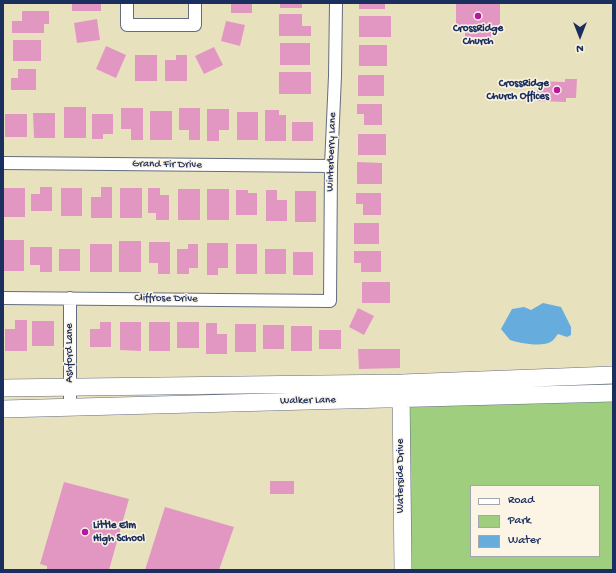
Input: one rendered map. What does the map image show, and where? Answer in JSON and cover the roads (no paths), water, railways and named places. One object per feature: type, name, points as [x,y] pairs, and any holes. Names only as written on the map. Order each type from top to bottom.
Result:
[{"type":"street","points":[[127,3],[127,25],[195,25],[195,3]]},
{"type":"street","name":"Winterberry Lane","points":[[330,301],[331,166],[335,76],[336,3]]},
{"type":"street","name":"Grand Fir Drive","points":[[3,163],[331,166]]},
{"type":"street","name":"Cliffrose Drive","points":[[3,298],[330,301]]},
{"type":"street","name":"Ashford Lane","points":[[70,298],[70,407]]},
{"type":"street","points":[[609,375],[609,393]]},
{"type":"street","name":"Walker Lane","points":[[3,409],[401,391],[609,375]]},
{"type":"street","name":"Walker Lane","points":[[3,388],[70,387],[609,393]]},
{"type":"street","name":"Waterside Drive","points":[[401,391],[403,570]]},
{"type":"water","points":[[543,303],[561,307],[571,327],[571,335],[567,337],[558,334],[548,343],[537,345],[510,340],[501,329],[512,309],[524,307],[531,310]]},
{"type":"place","name":"CrossRidge Church","points":[[478,16]]},
{"type":"place","name":"CrossRidge Church Offices","points":[[557,90]]},
{"type":"place","name":"Little Elm High School","points":[[85,532]]}]
